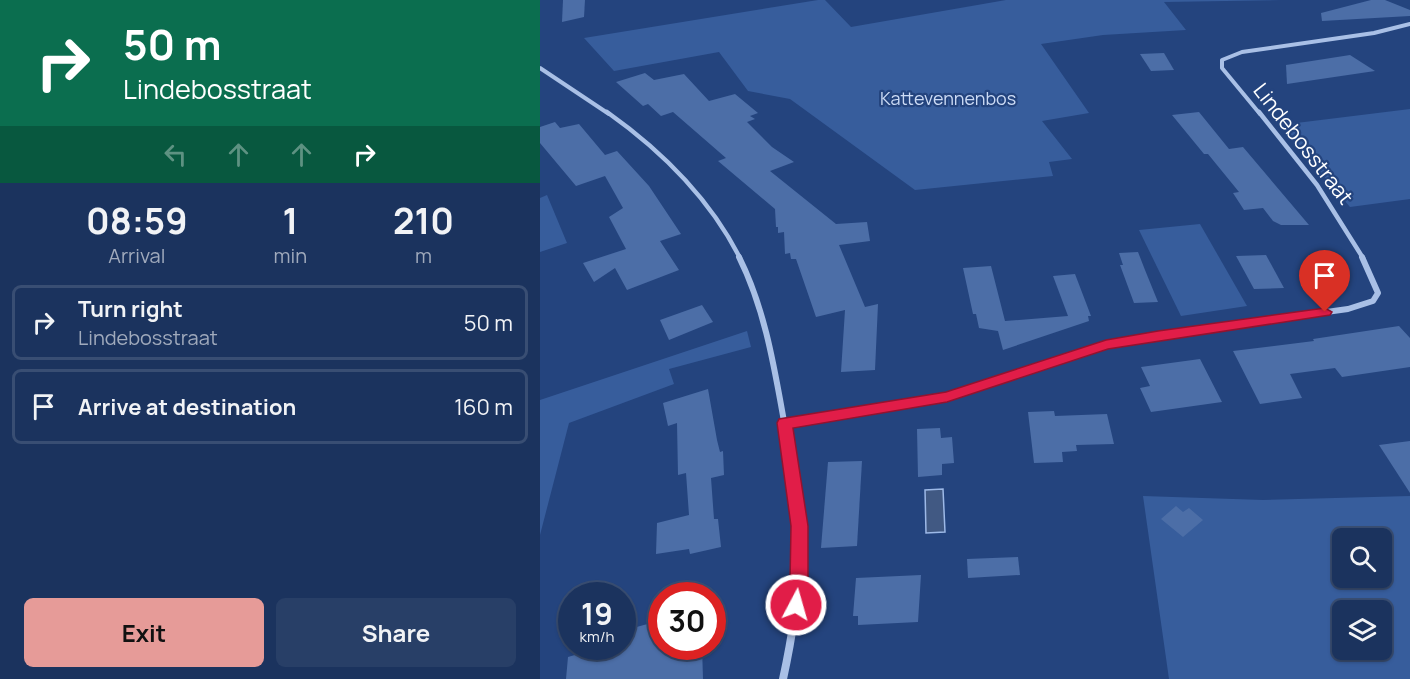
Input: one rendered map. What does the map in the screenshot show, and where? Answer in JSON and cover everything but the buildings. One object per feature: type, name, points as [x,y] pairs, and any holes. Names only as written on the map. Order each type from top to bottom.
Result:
[{"type":"street","name":"Lindebosstraat","points":[[784,423],[947,397],[1106,345],[1158,335],[1348,309],[1373,301],[1378,293],[1371,272],[1322,189],[1222,68],[1222,60],[1236,54],[1374,33],[1410,24]]},
{"type":"street","points":[[540,68],[593,101],[688,181],[711,210],[737,250],[765,321],[800,526],[799,583],[783,679]]},
{"type":"green space","name":"Kattevennenbos","points":[[825,0],[851,27],[1006,0],[1281,0],[1164,2],[1186,30],[1103,35],[1041,44],[1089,113],[1042,121],[1072,159],[1049,162],[1053,176],[915,190],[790,99],[748,91],[719,52],[614,71],[584,38]]},
{"type":"green space","points":[[1410,109],[1410,199],[1350,207],[1280,125]]},
{"type":"green space","points":[[547,195],[567,243],[540,252],[540,198]]},
{"type":"green space","points":[[1200,224],[1247,306],[1181,316],[1139,230]]},
{"type":"green space","points":[[747,331],[751,347],[669,369],[674,384],[569,423],[540,535],[540,400]]},
{"type":"green space","points":[[1143,496],[1263,500],[1410,496],[1410,679],[1169,679]]},
{"type":"shaded area","points":[[943,489],[945,532],[926,533],[925,490]]},
{"type":"route","points":[[796,605],[799,583],[800,526],[784,423],[947,397],[1106,345],[1158,335],[1325,312]]}]
